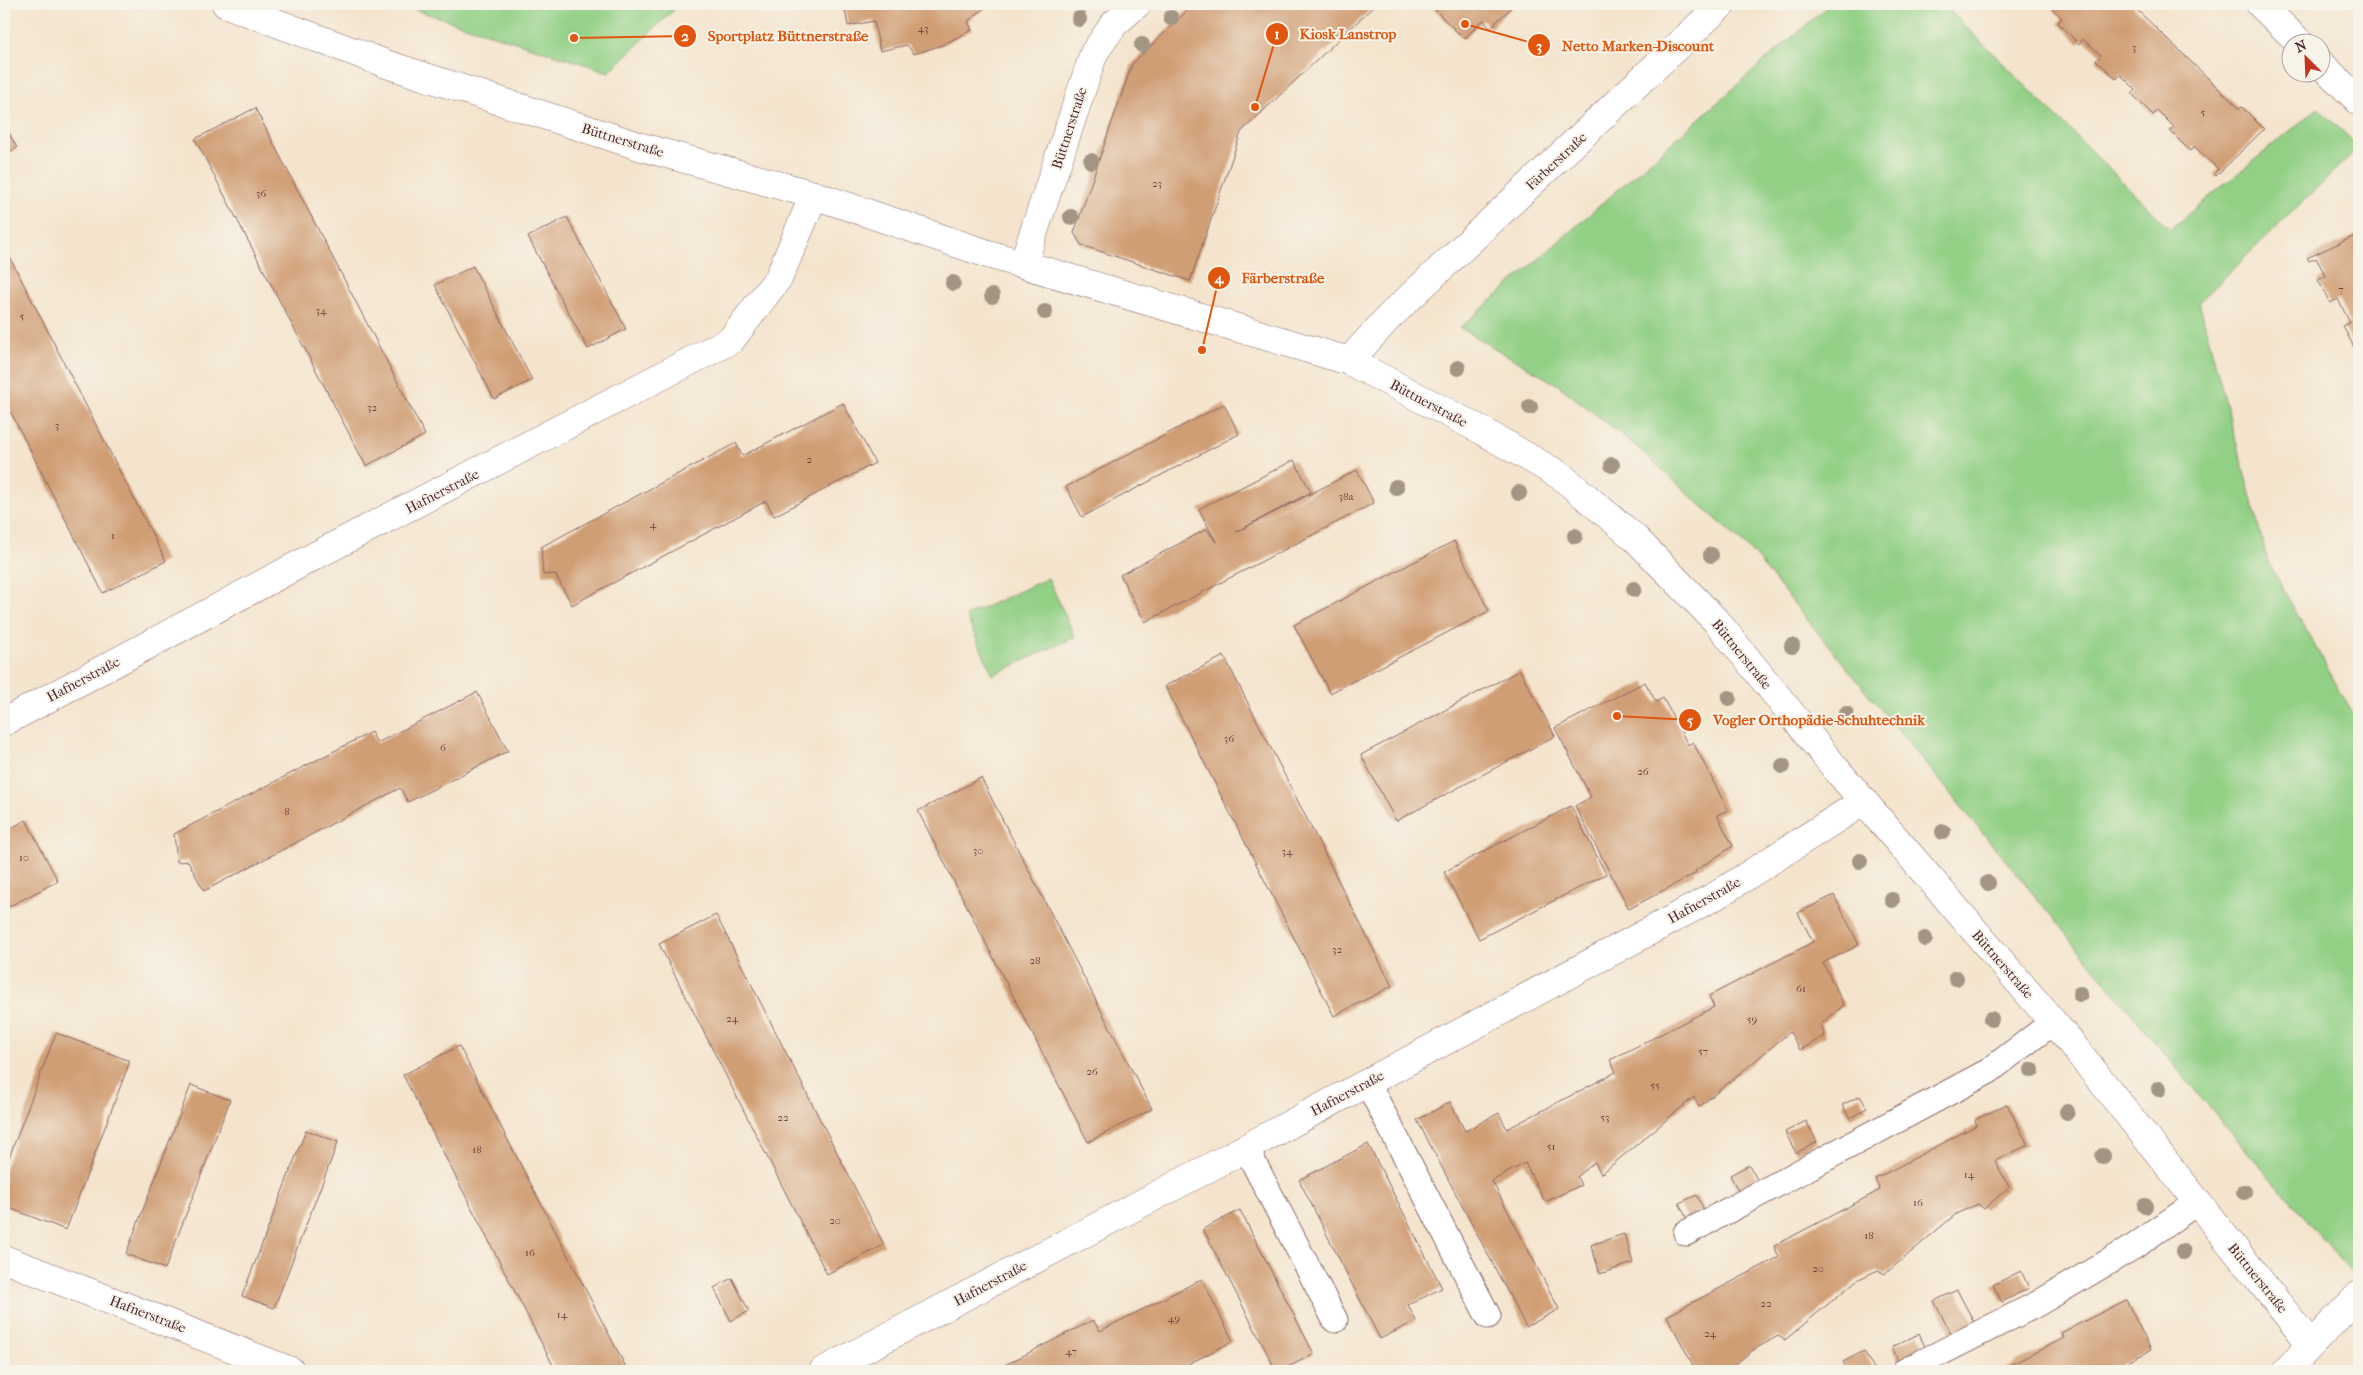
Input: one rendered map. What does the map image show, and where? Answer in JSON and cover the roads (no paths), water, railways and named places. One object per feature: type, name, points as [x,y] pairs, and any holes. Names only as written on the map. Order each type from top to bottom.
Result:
[{"type":"street","name":"Büttnerstraße","points":[[226,4],[389,65],[642,147],[814,195],[980,252],[1349,361],[1479,429],[1561,476],[1635,538],[1718,623],[1864,801],[2052,1022],[2311,1345]]},
{"type":"street","name":"Büttnerstraße","points":[[1023,264],[1094,52],[1114,24],[1136,4]]},
{"type":"street","name":"Färberstraße","points":[[1349,361],[1389,317],[1722,4]]},
{"type":"street","points":[[2260,4],[2289,32]]},
{"type":"street","points":[[2330,73],[2359,101]]},
{"type":"street","name":"Hafnerstraße","points":[[4,722],[328,549],[731,340],[779,277],[814,195]]},
{"type":"street","name":"Hafnerstraße","points":[[824,1371],[1246,1148],[1717,895],[1864,801]]},
{"type":"street","name":"Hafnerstraße","points":[[4,1258],[291,1371]]},
{"type":"street","points":[[2286,1371],[2359,1295]]},
{"type":"lane","points":[[1686,1233],[1990,1071],[2052,1022]]},
{"type":"lane","points":[[1367,1082],[1488,1316]]},
{"type":"lane","points":[[1246,1148],[1335,1320]]},
{"type":"lane","points":[[1905,1371],[2037,1304],[2136,1246],[2197,1202]]},
{"type":"place","name":"Netto Marken-Discount","points":[[1465,24]]},
{"type":"place","name":"Sportplatz Büttnerstraße","points":[[574,38]]},
{"type":"place","name":"Kiosk Lanstrop","points":[[1255,107]]},
{"type":"place","name":"Färberstraße","points":[[1202,350]]},
{"type":"place","name":"Vogler Orthopädie-Schuhtechnik","points":[[1617,716]]}]
